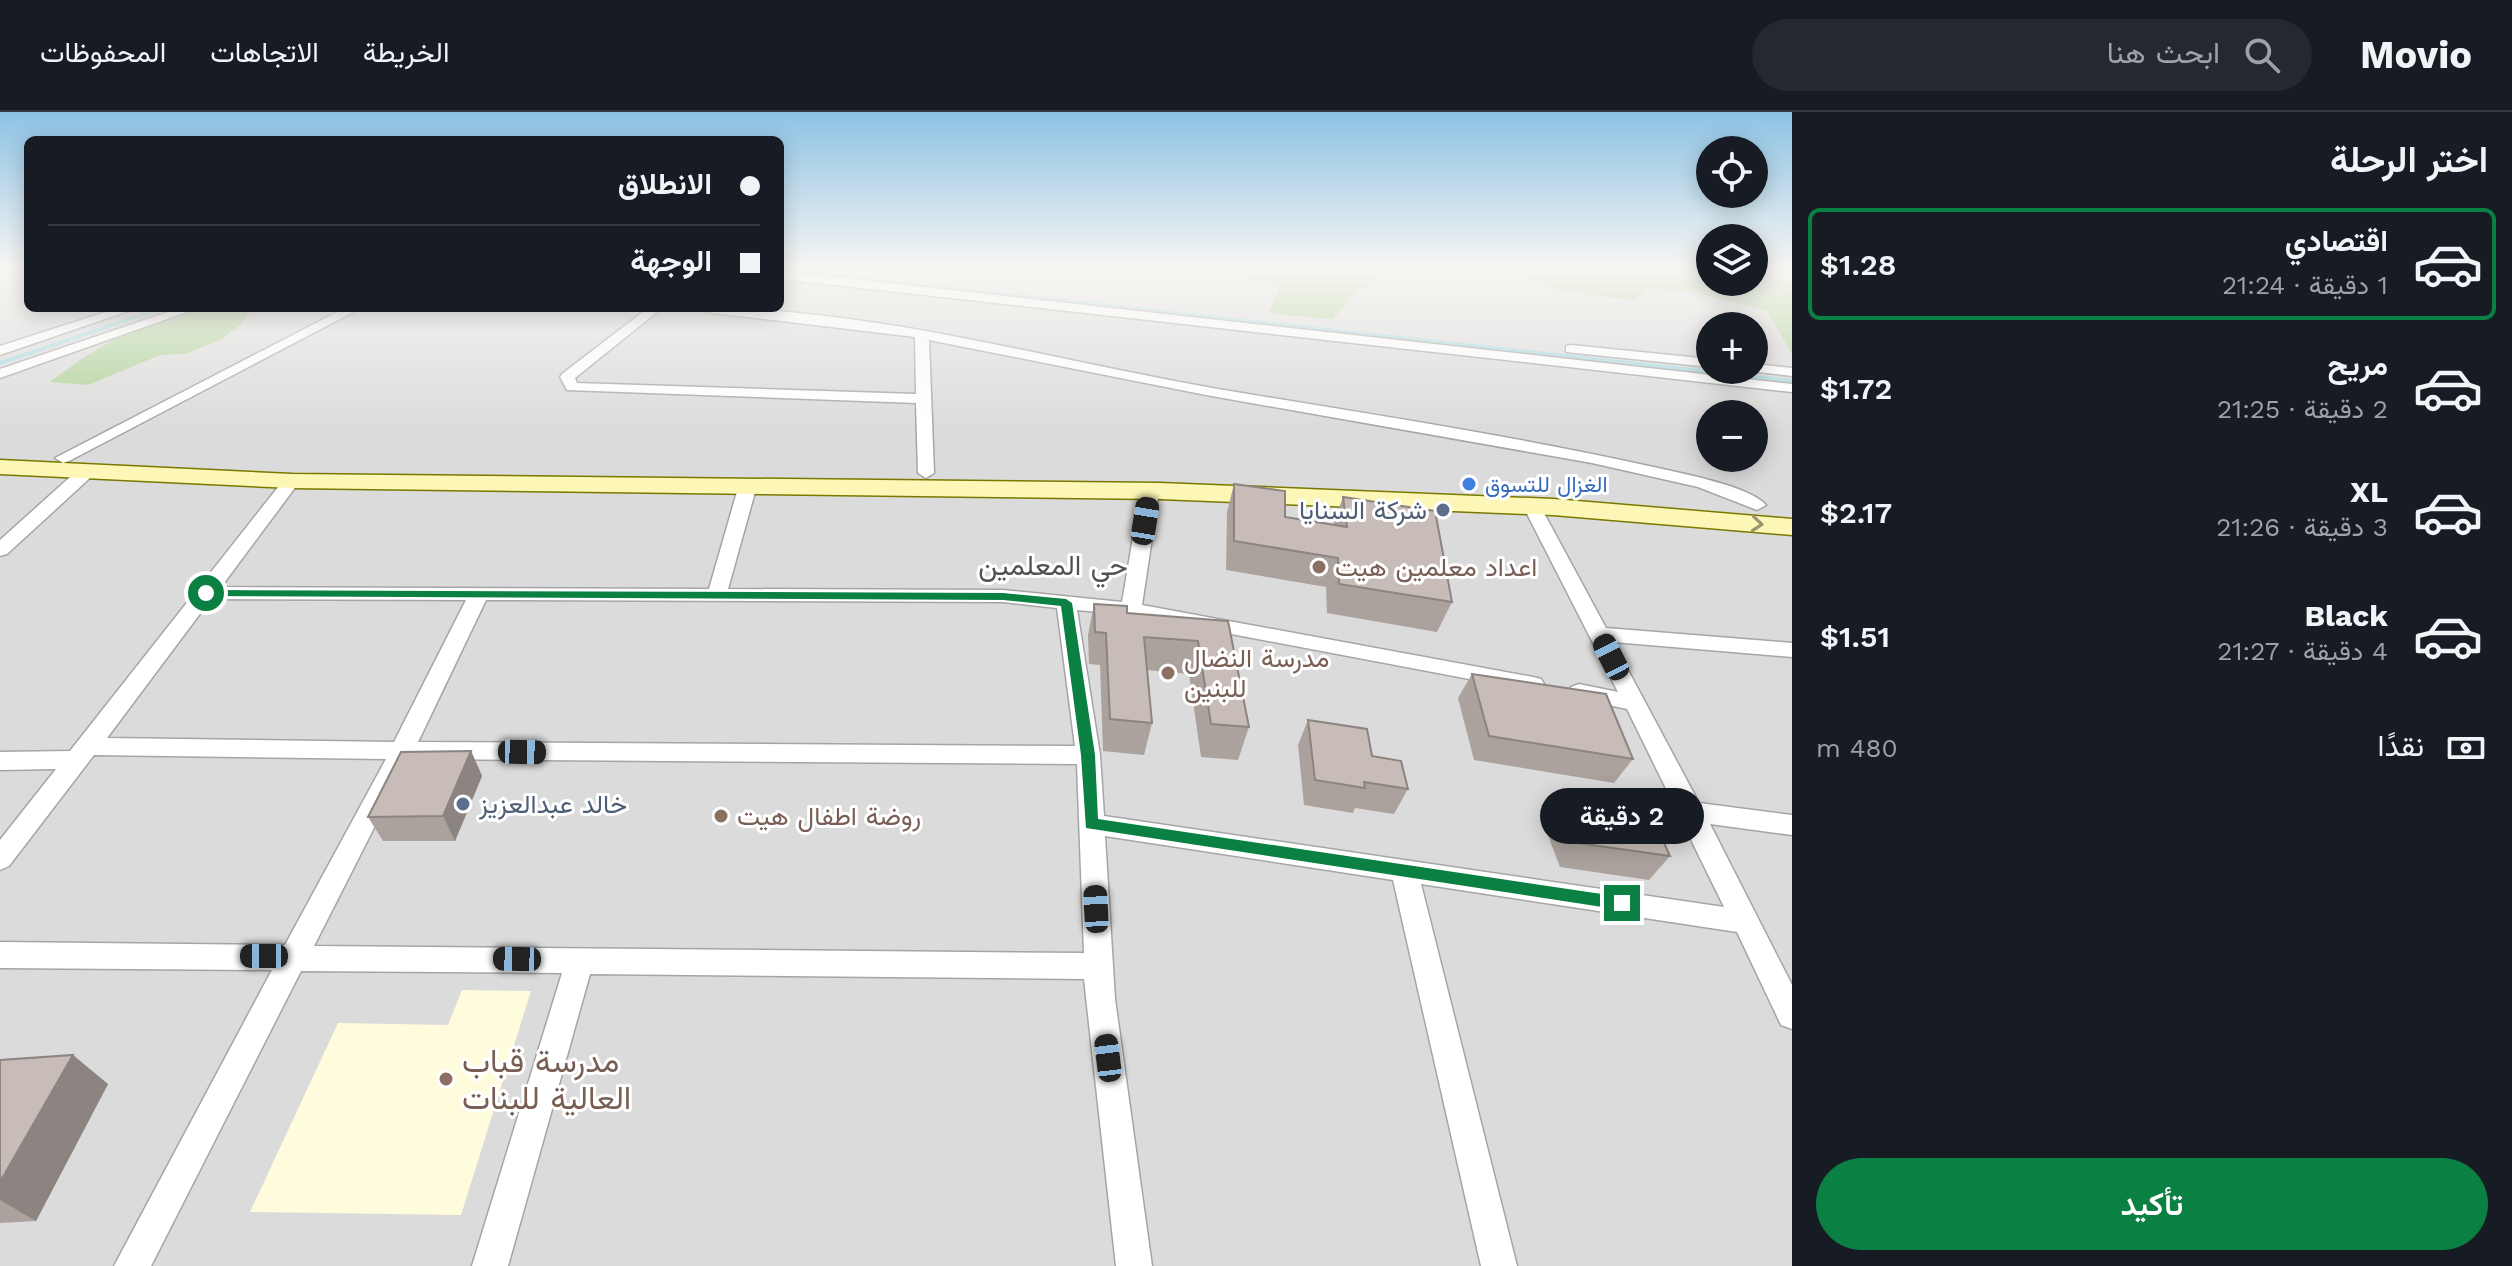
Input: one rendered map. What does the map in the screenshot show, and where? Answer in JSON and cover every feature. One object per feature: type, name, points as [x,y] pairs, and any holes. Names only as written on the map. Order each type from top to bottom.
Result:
[{"type":"main road","points":[[0,452],[63,458],[271,466],[1181,477],[1792,508]]},
{"type":"main road","points":[[0,467],[292,481],[1150,491],[1532,506],[1792,527]]},
{"type":"street","points":[[0,351],[86,323]]},
{"type":"street","points":[[0,374],[149,323]]},
{"type":"street","points":[[63,458],[326,323]]},
{"type":"street","points":[[637,323],[567,377],[572,387],[924,399]]},
{"type":"street","points":[[829,323],[922,334],[1206,391],[1592,458],[1703,483],[1757,505]]},
{"type":"street","points":[[1209,323],[1792,388]]},
{"type":"street","points":[[1411,331],[1696,362]]},
{"type":"street","points":[[922,334],[926,473]]},
{"type":"street","points":[[1768,369],[1792,372]]},
{"type":"street","points":[[0,550],[85,473]]},
{"type":"street","points":[[0,859],[292,481]]},
{"type":"street","points":[[717,595],[748,485]]},
{"type":"street","points":[[1131,609],[1150,491]]},
{"type":"street","points":[[1532,506],[1792,1015]]},
{"type":"street","points":[[206,593],[1003,596],[1131,609],[1635,703]]},
{"type":"street","points":[[132,1266],[402,750],[479,594]]},
{"type":"street","points":[[1066,603],[1088,755],[1099,966],[1134,1266]]},
{"type":"street","points":[[1599,634],[1792,650]]},
{"type":"street","points":[[0,761],[84,753],[402,750],[1088,755]]},
{"type":"street","points":[[1691,812],[1792,825]]},
{"type":"street","points":[[1091,824],[1746,922]]},
{"type":"street","points":[[1404,871],[1499,1266]]},
{"type":"street","points":[[0,955],[1099,966]]},
{"type":"street","points":[[490,1266],[580,960]]},
{"type":"shaded area","points":[[0,323],[1696,323],[1696,384],[1768,384],[1768,323],[1792,323],[1792,1266],[0,1266]]},
{"type":"shaded area","points":[[462,990],[531,991],[461,1215],[250,1212],[338,1023],[448,1025]]},
{"type":"green space","points":[[156,323],[242,323],[222,339],[185,354],[160,355],[88,385],[50,382],[120,336]]},
{"type":"green space","points":[[1774,323],[1792,323],[1792,354]]},
{"type":"building","points":[[1234,484],[1285,491],[1285,517],[1347,527],[1343,497],[1435,511],[1452,602],[1339,584],[1338,558],[1234,541]]},
{"type":"building","points":[[1094,604],[1127,606],[1127,613],[1228,621],[1249,727],[1211,724],[1198,641],[1144,637],[1152,723],[1110,719],[1106,633],[1095,632]]},
{"type":"building","points":[[1472,674],[1606,694],[1633,759],[1489,736]]},
{"type":"building","points":[[1308,720],[1367,729],[1372,756],[1401,761],[1408,789],[1364,782],[1365,788],[1315,780]]},
{"type":"building","points":[[471,751],[443,816],[368,817],[401,752]]},
{"type":"building","points":[[1559,792],[1646,804],[1670,856],[1578,843]]},
{"type":"building","points":[[73,1055],[0,1182],[0,1060]]},
{"type":"waterway","points":[[0,363],[118,323]]},
{"type":"waterway","points":[[1262,323],[1792,381]]},
{"type":"place","name":"الغزال للتسوق","points":[[1469,484]]},
{"type":"place","name":"شركة السنايا","points":[[1443,510]]},
{"type":"place","name":"اعداد معلمين هيت","points":[[1319,567]]},
{"type":"place","name":"مدرسة النضال للبنين","points":[[1168,673]]},
{"type":"place","name":"خالد عبدالعزيز","points":[[463,804]]},
{"type":"place","name":"روضة اطفال هيت","points":[[721,816]]},
{"type":"place","name":"مدرسة قباب العالية للبنات","points":[[446,1079]]},
{"type":"district","name":"حي المعلمين","points":[[1053,565]]},
{"type":"route","points":[[206,593],[1003,596],[1066,603],[1088,755],[1091,824],[1622,903]]}]
